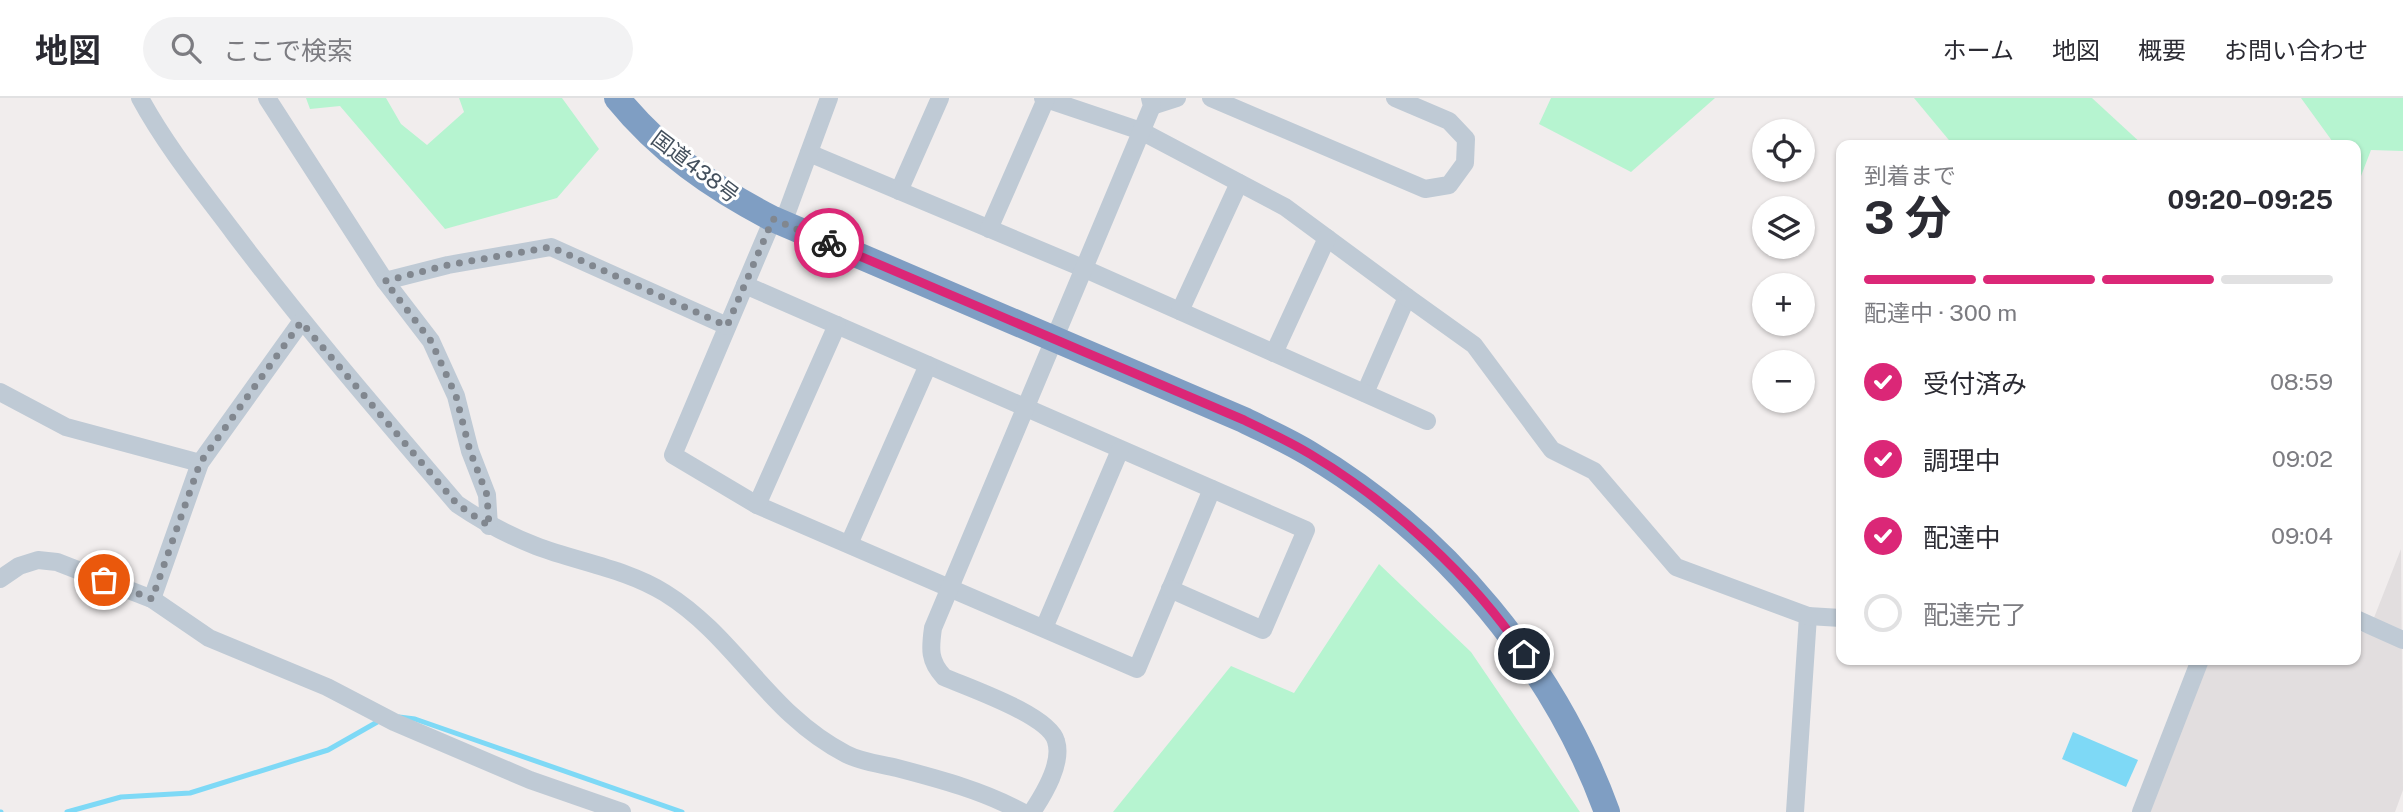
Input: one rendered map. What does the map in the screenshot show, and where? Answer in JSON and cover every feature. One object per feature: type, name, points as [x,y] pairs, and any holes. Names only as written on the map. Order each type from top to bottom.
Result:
[{"type":"highway","name":"国道438号","points":[[617,98],[673,155],[727,195],[778,221],[1244,420],[1310,454],[1363,491],[1420,538],[1468,585],[1509,631],[1572,731],[1607,812]]},
{"type":"street","points":[[140,98],[156,127],[193,179],[301,322],[457,504],[489,526],[663,592],[703,620],[776,703],[811,732],[848,755],[931,777],[1022,812]]},
{"type":"street","points":[[267,98],[385,281],[431,341],[456,396],[470,451],[487,495],[489,526]]},
{"type":"street","points":[[829,98],[809,153],[745,285],[673,455],[757,505],[1137,669],[1212,489]]},
{"type":"street","points":[[899,191],[940,98]]},
{"type":"street","points":[[1032,812],[1043,795],[1057,754],[1051,729],[1035,718],[944,677],[934,666],[929,651],[933,628],[1085,269],[1151,102],[1177,98]]},
{"type":"street","points":[[1211,98],[1425,188],[1450,185],[1465,163],[1466,139],[1449,121],[1395,98]]},
{"type":"street","points":[[989,229],[1045,99],[1141,131],[1285,207],[1474,345],[1552,450],[1594,471],[1676,567],[1808,616],[1836,618]]},
{"type":"street","points":[[809,153],[1085,269],[1427,421]]},
{"type":"street","points":[[1180,312],[1239,183]]},
{"type":"street","points":[[1274,353],[1327,238]]},
{"type":"street","points":[[385,281],[448,265],[551,247],[727,326]]},
{"type":"street","points":[[745,285],[1306,530],[1263,630],[1170,589]]},
{"type":"street","points":[[1365,393],[1407,297]]},
{"type":"street","points":[[152,599],[200,463],[301,322]]},
{"type":"street","points":[[757,505],[837,326]]},
{"type":"street","points":[[849,544],[928,365]]},
{"type":"street","points":[[0,392],[66,426],[200,463]]},
{"type":"street","points":[[1044,628],[1120,450]]},
{"type":"street","points":[[0,579],[19,566],[38,560],[57,562],[152,599],[209,638],[283,667],[389,719],[596,809],[622,812]]},
{"type":"street","points":[[1795,812],[1808,616]]},
{"type":"street","points":[[2361,621],[2403,640]]},
{"type":"street","points":[[2141,812],[2198,665]]},
{"type":"shaded area","points":[[2401,549],[2403,790],[2395,812],[2150,812],[2206,665],[2361,665],[2361,632],[2368,633]]},
{"type":"green space","points":[[306,98],[386,98],[401,124],[427,145],[464,112],[459,98],[562,98],[599,149],[557,198],[445,229],[340,106],[310,109]]},
{"type":"green space","points":[[1551,98],[1715,98],[1631,172],[1539,124]]},
{"type":"green space","points":[[1914,98],[2092,98],[2138,140],[1949,140]]},
{"type":"green space","points":[[2301,98],[2403,98],[2403,151],[2371,150],[2361,176],[2361,140],[2331,140]]},
{"type":"green space","points":[[1379,564],[1471,652],[1580,812],[1113,812],[1231,666],[1294,693]]},
{"type":"water","points":[[2073,732],[2138,760],[2126,787],[2062,759]]},
{"type":"waterway","points":[[399,717],[415,719],[682,812]]},
{"type":"waterway","points":[[67,812],[121,797],[190,793],[328,750],[379,721]]},
{"type":"way so far","points":[[104,580],[152,599],[200,463],[249,390],[301,322],[457,504],[489,526],[487,495],[470,451],[456,396],[431,341],[385,281],[448,265],[551,247],[727,326],[773,219],[829,243]]},
{"type":"route","points":[[829,243],[1244,420],[1310,454],[1363,491],[1420,538],[1468,585],[1509,631],[1524,654]]}]
